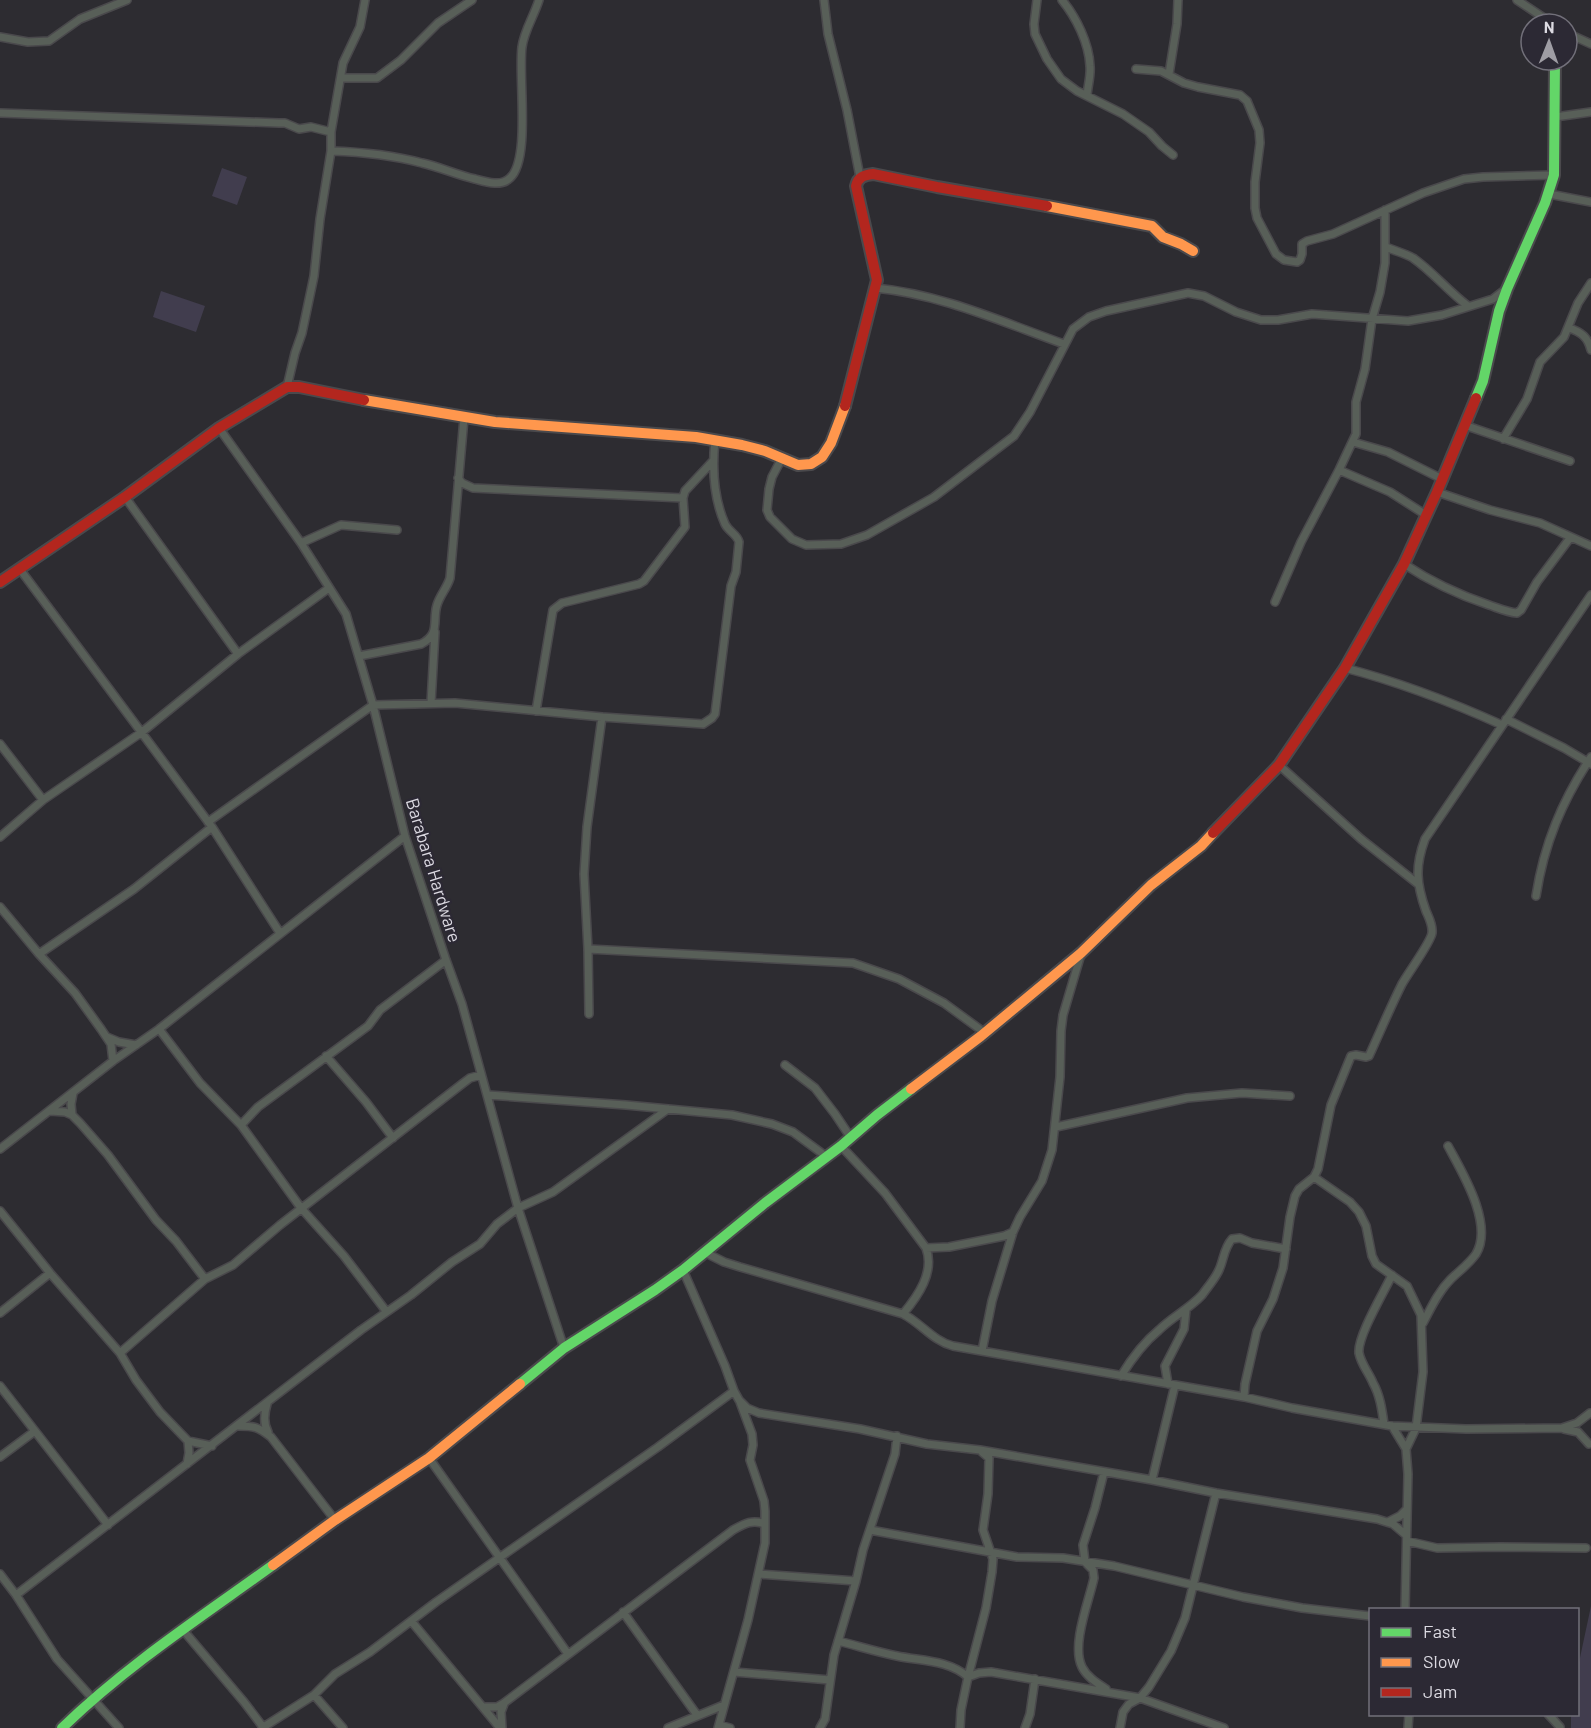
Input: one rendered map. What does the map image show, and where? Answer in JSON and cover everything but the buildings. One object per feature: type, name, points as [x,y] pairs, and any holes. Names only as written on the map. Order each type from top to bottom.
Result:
[{"type":"street","points":[[0,37],[40,43],[49,41],[80,19],[127,0]]},
{"type":"street","points":[[287,387],[302,333],[314,276],[331,151],[331,132],[341,78],[347,52],[360,27],[365,0]]},
{"type":"street","points":[[341,78],[377,78],[401,60],[438,23],[472,0]]},
{"type":"street","points":[[331,151],[397,157],[496,183],[510,178],[517,168],[520,155],[523,118],[521,49],[524,35],[539,0]]},
{"type":"street","points":[[824,0],[828,34],[847,110],[860,177]]},
{"type":"street","points":[[1037,0],[1035,34],[1047,59],[1061,79],[1077,91],[1123,114],[1149,132],[1161,146],[1173,155]]},
{"type":"street","points":[[1062,0],[1081,31],[1086,47],[1090,68],[1087,94]]},
{"type":"street","points":[[1169,74],[1178,0]]},
{"type":"street","points":[[1517,0],[1534,12]]},
{"type":"street","points":[[1136,69],[1161,71],[1184,83],[1240,95],[1247,101],[1259,130],[1260,143],[1255,173],[1256,213],[1276,254],[1284,260],[1297,262],[1302,254],[1302,244],[1307,241],[1333,234],[1423,193],[1471,178],[1554,175]]},
{"type":"street","points":[[62,1728],[93,1699],[183,1630],[335,1520],[429,1458],[564,1348],[655,1290],[706,1253],[765,1203],[985,1033],[1081,953],[1151,885],[1201,846],[1279,765],[1345,668],[1404,564],[1483,381],[1499,311],[1549,194],[1554,175],[1555,72]]},
{"type":"street","points":[[0,112],[285,123],[299,129],[311,127],[331,132]]},
{"type":"street","points":[[1555,117],[1591,112]]},
{"type":"street","points":[[0,582],[125,497],[219,428],[287,387],[299,387],[343,398],[495,422],[678,435],[715,440],[742,444],[798,465],[811,464],[822,456],[831,443],[847,399],[877,280],[856,186],[860,177],[873,174],[937,188],[1152,226],[1163,237],[1184,244],[1193,251]]},
{"type":"street","points":[[1549,194],[1591,202]]},
{"type":"street","points":[[1275,602],[1301,542],[1356,434],[1356,402],[1365,369],[1386,247],[1385,210]]},
{"type":"street","points":[[1386,247],[1417,261],[1468,306]]},
{"type":"street","points":[[1503,439],[1527,399],[1540,362],[1564,337],[1578,303],[1591,283]]},
{"type":"street","points":[[875,288],[899,290],[957,305],[1064,344]]},
{"type":"street","points":[[782,459],[771,480],[767,510],[770,517],[792,539],[806,545],[841,544],[867,535],[934,497],[1014,436],[1030,412],[1073,328],[1089,317],[1183,293],[1204,296],[1236,312],[1261,320],[1278,320],[1312,314],[1407,321],[1427,319],[1493,299],[1507,289]]},
{"type":"street","points":[[1569,328],[1587,338],[1591,350]]},
{"type":"street","points":[[431,703],[437,604],[447,589],[450,578],[464,418]]},
{"type":"street","points":[[1464,426],[1570,461]]},
{"type":"street","name":"Barabara Hardware","points":[[219,428],[301,543],[346,614],[373,705],[405,836],[462,1004],[518,1209],[564,1348]]},
{"type":"street","points":[[39,954],[134,889],[210,824],[373,705],[469,704],[602,717],[703,723],[712,718],[715,714],[731,586],[736,572],[740,542],[728,528],[720,510],[713,461],[715,440]]},
{"type":"street","points":[[1353,442],[1388,452],[1442,479]]},
{"type":"street","points":[[536,711],[553,610],[562,603],[644,581],[685,527],[683,498],[686,488],[713,461]]},
{"type":"street","points":[[1339,470],[1390,492],[1426,516]]},
{"type":"street","points":[[458,478],[462,483],[473,488],[683,498]]},
{"type":"street","points":[[1437,492],[1490,510],[1540,523],[1591,546]]},
{"type":"street","points":[[125,497],[238,654]]},
{"type":"street","points":[[301,543],[341,525],[397,530]]},
{"type":"street","points":[[1404,564],[1425,578],[1452,591],[1517,613],[1547,567],[1570,538]]},
{"type":"street","points":[[19,568],[210,824],[280,933]]},
{"type":"street","points":[[0,837],[42,800],[142,732],[238,654],[329,588]]},
{"type":"street","points":[[1244,1397],[1257,1331],[1274,1299],[1283,1268],[1295,1196],[1314,1177],[1320,1163],[1331,1105],[1348,1062],[1353,1055],[1369,1056],[1402,984],[1432,936],[1432,924],[1418,884],[1417,868],[1425,839],[1591,595]]},
{"type":"street","points":[[359,656],[421,644],[428,640],[435,629]]},
{"type":"street","points":[[1345,668],[1389,680],[1504,722],[1590,761],[1552,831],[1542,860],[1536,896]]},
{"type":"street","points":[[589,1014],[584,874],[587,827],[602,717]]},
{"type":"street","points":[[0,744],[42,800]]},
{"type":"street","points":[[1279,765],[1353,832],[1418,884]]},
{"type":"street","points":[[0,1149],[113,1061],[159,1029],[405,836]]},
{"type":"street","points":[[0,906],[39,954],[75,993],[111,1044],[113,1061]]},
{"type":"street","points":[[588,949],[853,963],[899,979],[944,1003],[985,1033]]},
{"type":"street","points":[[982,1351],[995,1289],[1013,1232],[1042,1181],[1052,1150],[1060,1077],[1062,1023],[1081,953]]},
{"type":"street","points":[[241,1125],[258,1107],[368,1026],[380,1010],[446,960]]},
{"type":"street","points":[[159,1029],[200,1083],[241,1125],[301,1208],[344,1256],[386,1311]]},
{"type":"street","points":[[107,1037],[136,1045]]},
{"type":"street","points":[[326,1056],[393,1138]]},
{"type":"street","points":[[784,1065],[815,1088],[850,1138]]},
{"type":"street","points":[[120,1353],[205,1279],[233,1264],[301,1208],[470,1078],[477,1075],[483,1077]]},
{"type":"street","points":[[72,1115],[73,1093]]},
{"type":"street","points":[[1056,1127],[1196,1097],[1242,1093],[1290,1096]]},
{"type":"street","points":[[488,1095],[732,1115],[772,1124],[793,1132],[827,1156]]},
{"type":"street","points":[[16,1595],[386,1311],[480,1244],[497,1224],[518,1209],[553,1192],[668,1109]]},
{"type":"street","points":[[50,1112],[59,1111],[72,1115],[108,1155],[150,1212],[205,1279]]},
{"type":"street","points":[[841,1146],[885,1193],[926,1248],[929,1264],[922,1288],[903,1314]]},
{"type":"street","points":[[1423,1323],[1441,1292],[1450,1280],[1470,1262],[1480,1244],[1481,1233],[1476,1203],[1448,1146]]},
{"type":"street","points":[[1314,1177],[1354,1206],[1366,1226],[1372,1256],[1376,1264],[1407,1286],[1419,1308],[1423,1323],[1423,1372],[1416,1428],[1406,1449],[1408,1474],[1405,1608]]},
{"type":"street","points":[[0,1211],[50,1274],[120,1353],[136,1380],[160,1412],[188,1442],[212,1446]]},
{"type":"street","points":[[926,1248],[949,1247],[1004,1236],[1013,1232]]},
{"type":"street","points":[[1121,1376],[1145,1343],[1202,1294],[1218,1272],[1227,1245],[1232,1239],[1239,1238],[1252,1243],[1286,1249]]},
{"type":"street","points":[[706,1253],[740,1267],[903,1314],[945,1344],[1388,1425],[1416,1428],[1562,1428],[1578,1432],[1589,1444]]},
{"type":"street","points":[[683,1270],[752,1434],[753,1445],[750,1460],[764,1501],[764,1551],[748,1620],[718,1726],[730,1728]]},
{"type":"street","points":[[0,1313],[50,1274]]},
{"type":"street","points":[[1392,1275],[1363,1334],[1359,1348],[1362,1362],[1376,1391],[1388,1425],[1406,1449]]},
{"type":"street","points":[[1152,1480],[1172,1384],[1165,1366],[1184,1329],[1186,1310]]},
{"type":"street","points":[[0,1386],[108,1525]]},
{"type":"street","points":[[183,1630],[244,1702],[262,1728],[314,1695],[335,1674],[412,1622],[499,1557],[734,1392]]},
{"type":"street","points":[[739,1400],[747,1408],[759,1413],[897,1436],[927,1444],[980,1450],[1388,1522],[1397,1527],[1406,1538],[1437,1548],[1586,1548]]},
{"type":"street","points":[[267,1404],[264,1416],[266,1428],[271,1437],[335,1520]]},
{"type":"street","points":[[1562,1428],[1577,1423],[1590,1413]]},
{"type":"street","points":[[238,1426],[254,1426],[271,1437]]},
{"type":"street","points":[[0,1457],[35,1431]]},
{"type":"street","points":[[820,1728],[825,1719],[838,1641],[863,1550],[895,1454],[897,1436]]},
{"type":"street","points":[[187,1464],[188,1442]]},
{"type":"street","points":[[960,1728],[961,1710],[968,1677],[986,1608],[993,1559],[983,1530],[988,1494],[989,1458],[980,1450]]},
{"type":"street","points":[[429,1458],[568,1654]]},
{"type":"street","points":[[1104,1472],[1083,1545],[1084,1562],[1094,1574],[1080,1633],[1079,1654],[1081,1665],[1088,1675],[1111,1692]]},
{"type":"street","points":[[1120,1728],[1123,1712],[1129,1704],[1140,1698],[1149,1688],[1171,1651],[1185,1618],[1216,1493]]},
{"type":"street","points":[[1388,1522],[1406,1510]]},
{"type":"street","points":[[483,1707],[497,1707],[504,1704],[733,1530],[751,1522],[757,1521],[765,1524]]},
{"type":"street","points":[[870,1530],[1017,1557],[1063,1558],[1137,1571],[1216,1592],[1302,1608],[1369,1616]]},
{"type":"street","points":[[0,1574],[57,1659],[119,1728]]},
{"type":"street","points":[[759,1574],[856,1581]]},
{"type":"street","points":[[623,1612],[697,1715]]},
{"type":"street","points":[[412,1622],[501,1728]]},
{"type":"street","points":[[838,1641],[954,1667],[968,1677]]},
{"type":"street","points":[[734,1672],[830,1680]]},
{"type":"street","points":[[968,1677],[990,1672],[1111,1692],[1140,1698],[1224,1728]]},
{"type":"street","points":[[1025,1728],[1030,1714],[1035,1679]]},
{"type":"street","points":[[314,1695],[342,1728]]},
{"type":"street","points":[[501,1728],[501,1712],[504,1704]]},
{"type":"street","points":[[668,1728],[724,1705]]},
{"type":"shaded area","points":[[222,168],[247,177],[237,205],[212,196]]},
{"type":"shaded area","points":[[161,291],[205,306],[196,332],[153,317]]},
{"type":"shaded area","points":[[1591,1606],[1591,1728],[1571,1728],[1571,1716],[1579,1716],[1579,1662]]},
{"type":"traffic: fast","points":[[1476,398],[1483,381],[1499,311],[1545,203],[1554,175],[1555,72]]},
{"type":"traffic: fast","points":[[520,1384],[564,1348],[683,1270],[911,1089]]},
{"type":"traffic: fast","points":[[62,1728],[86,1705],[138,1663],[273,1565]]},
{"type":"traffic: slow","points":[[1047,206],[1152,226],[1163,237],[1193,251]]},
{"type":"traffic: slow","points":[[364,400],[495,422],[696,437],[765,451],[798,465],[811,464],[822,457],[831,443],[845,406]]},
{"type":"traffic: slow","points":[[911,1089],[981,1036],[1081,953],[1151,885],[1201,846],[1213,833]]},
{"type":"traffic: slow","points":[[273,1565],[335,1520],[429,1458],[520,1384]]},
{"type":"traffic: jam","points":[[845,406],[877,280],[856,186],[860,179],[873,174],[1047,206]]},
{"type":"traffic: jam","points":[[0,582],[125,497],[219,428],[287,387],[299,387],[364,400]]},
{"type":"traffic: jam","points":[[1213,833],[1279,765],[1345,668],[1404,564],[1476,398]]}]
